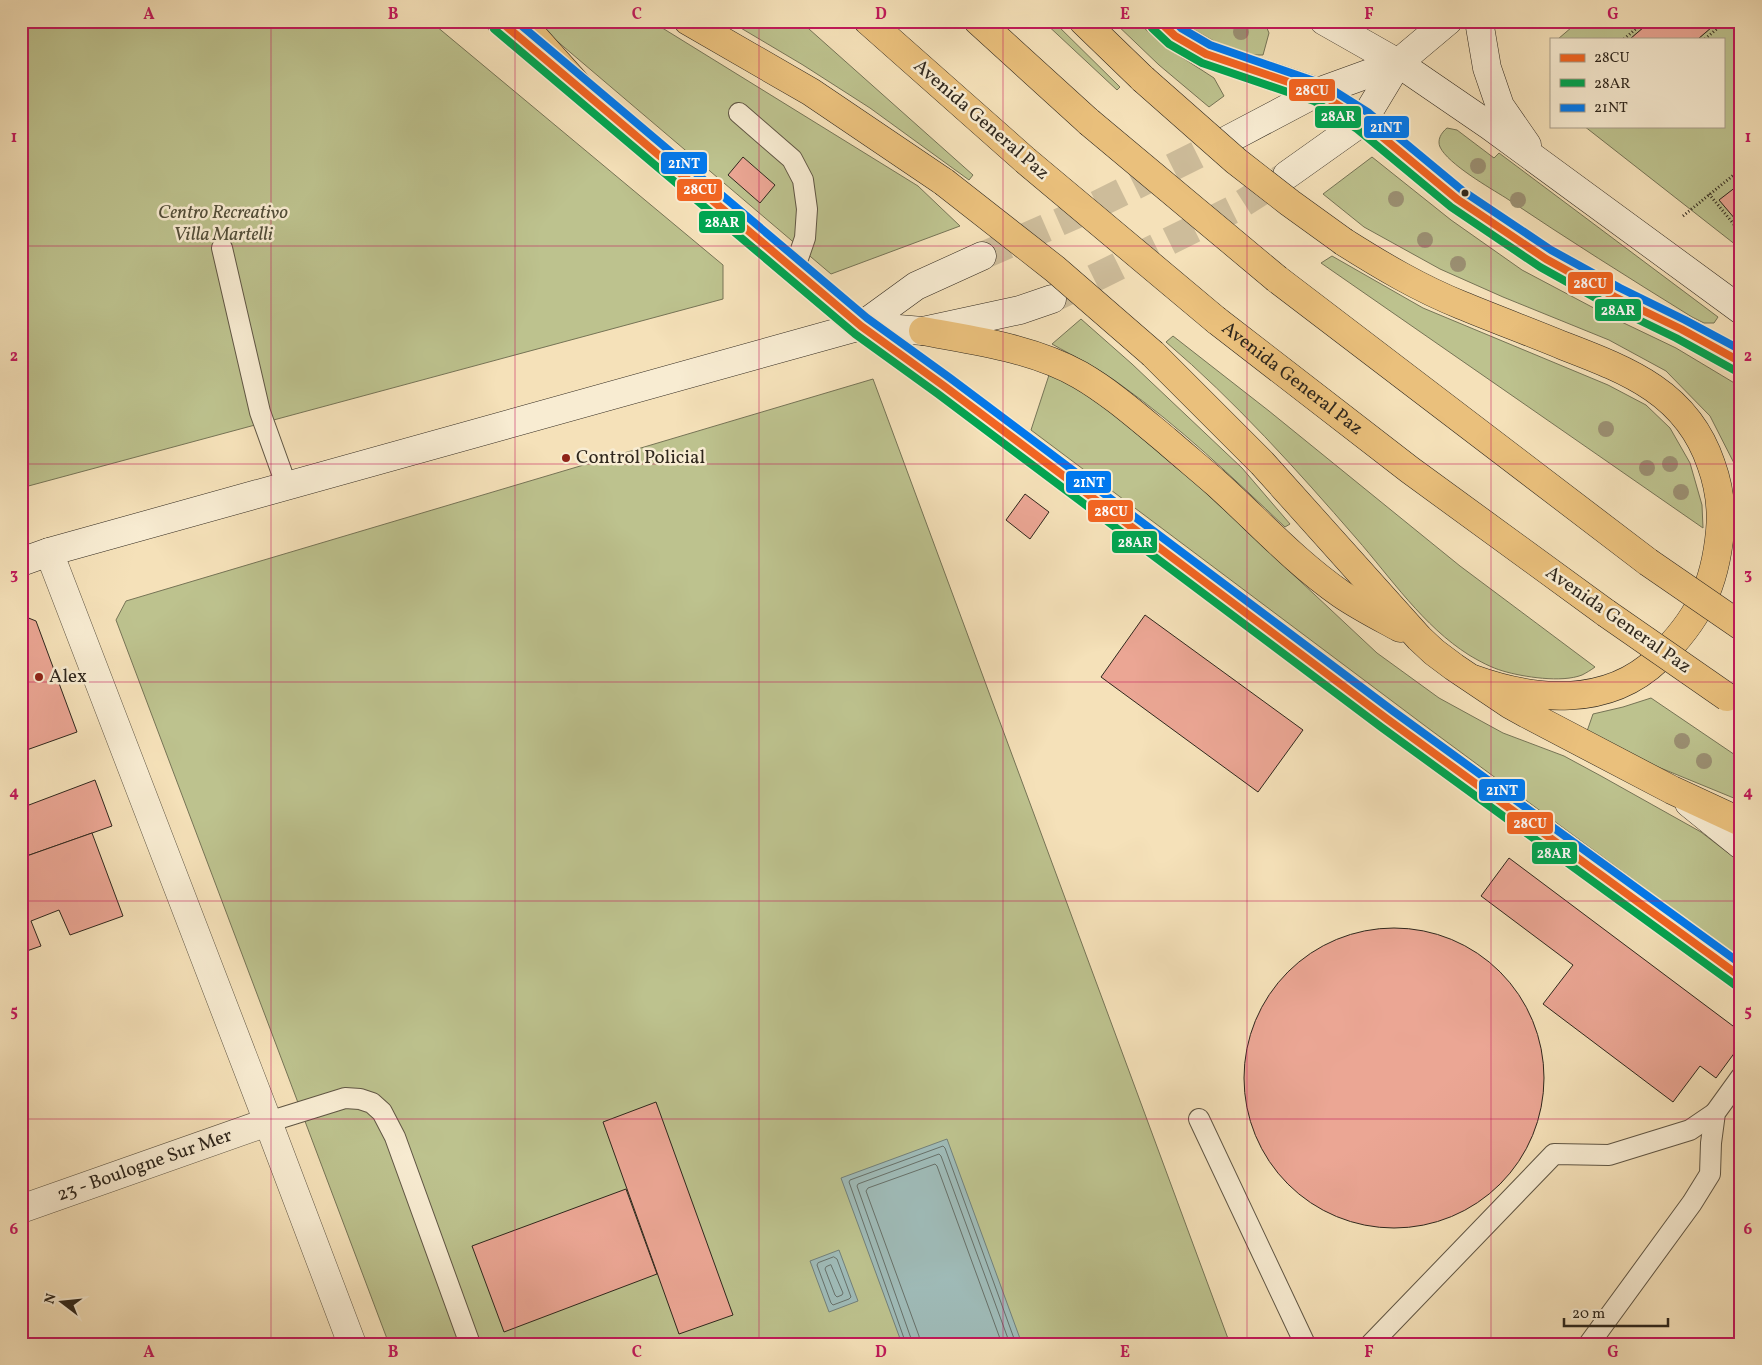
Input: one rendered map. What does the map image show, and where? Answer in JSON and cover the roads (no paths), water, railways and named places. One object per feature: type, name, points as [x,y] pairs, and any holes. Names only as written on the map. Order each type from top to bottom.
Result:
[{"type":"highway","points":[[520,21],[581,89]]},
{"type":"highway","points":[[688,21],[811,92],[944,182],[1055,269],[1153,354],[1262,463],[1419,638],[1434,652],[1521,711],[1672,790],[1741,822]]},
{"type":"highway","name":"Avenida General Paz","points":[[868,21],[1026,160],[1216,320],[1410,470],[1606,614],[1734,701]]},
{"type":"highway","points":[[978,21],[1089,122],[1277,279],[1648,562],[1741,626]]},
{"type":"highway","points":[[1084,21],[1143,79],[1236,161],[1344,242],[1424,289],[1613,365],[1645,381],[1677,406],[1701,438],[1715,476],[1721,511],[1718,551],[1708,590],[1698,611],[1670,647],[1635,676],[1614,687],[1570,696],[1548,697],[1496,687],[1473,679]]},
{"type":"highway","points":[[1159,21],[1175,36],[1206,54],[1318,92]]},
{"type":"highway","points":[[923,331],[1013,349],[1042,357],[1079,374],[1134,413],[1216,483],[1283,547],[1319,578],[1358,605],[1419,638]]},
{"type":"street","points":[[500,21],[861,326],[944,386],[1379,713],[1741,977]]},
{"type":"street","points":[[1324,21],[1398,63],[1540,163],[1741,310]]},
{"type":"street","points":[[1287,175],[1363,122],[1398,63],[1448,21]]},
{"type":"street","points":[[1479,21],[1486,68],[1500,106],[1540,163]]},
{"type":"street","points":[[1229,139],[1318,92],[1398,63]]},
{"type":"street","points":[[1318,92],[1363,122],[1457,199],[1546,259],[1741,362]]},
{"type":"street","points":[[861,326],[916,286],[982,256]]},
{"type":"street","points":[[21,562],[49,552],[861,326],[923,331],[1020,310],[1052,299]]},
{"type":"street","points":[[49,552],[352,1344]]},
{"type":"street","points":[[1672,790],[1741,845]]},
{"type":"street","name":"23 - Boulogne Sur Mer","points":[[21,1209],[268,1122]]},
{"type":"lane","points":[[739,113],[792,159],[803,180],[807,209],[804,238],[794,270]]},
{"type":"lane","points":[[222,248],[260,412],[287,487]]},
{"type":"lane","points":[[1371,1344],[1554,1154],[1609,1155],[1690,1130],[1715,1114],[1741,1077]]},
{"type":"lane","points":[[268,1122],[345,1098],[360,1099],[372,1103],[382,1112],[395,1137],[470,1344]]},
{"type":"lane","points":[[1589,1344],[1692,1204],[1710,1174],[1710,1143],[1715,1114]]},
{"type":"lane","points":[[1199,1119],[1305,1344]]},
{"type":"water","points":[[947,1139],[1022,1344],[902,1344],[841,1178]]},
{"type":"water","points":[[839,1250],[858,1301],[829,1312],[810,1261]]},
{"type":"tunnel","points":[[982,256],[1080,213],[1229,139]]},
{"type":"tunnel","points":[[1056,297],[1234,209],[1287,175]]},
{"type":"place","name":"Control Policial","points":[[566,458]]},
{"type":"place","name":"Alex","points":[[39,677]]},
{"type":"park label","name":"Centro Recreativo Villa Martelli","points":[[223,224]]}]
